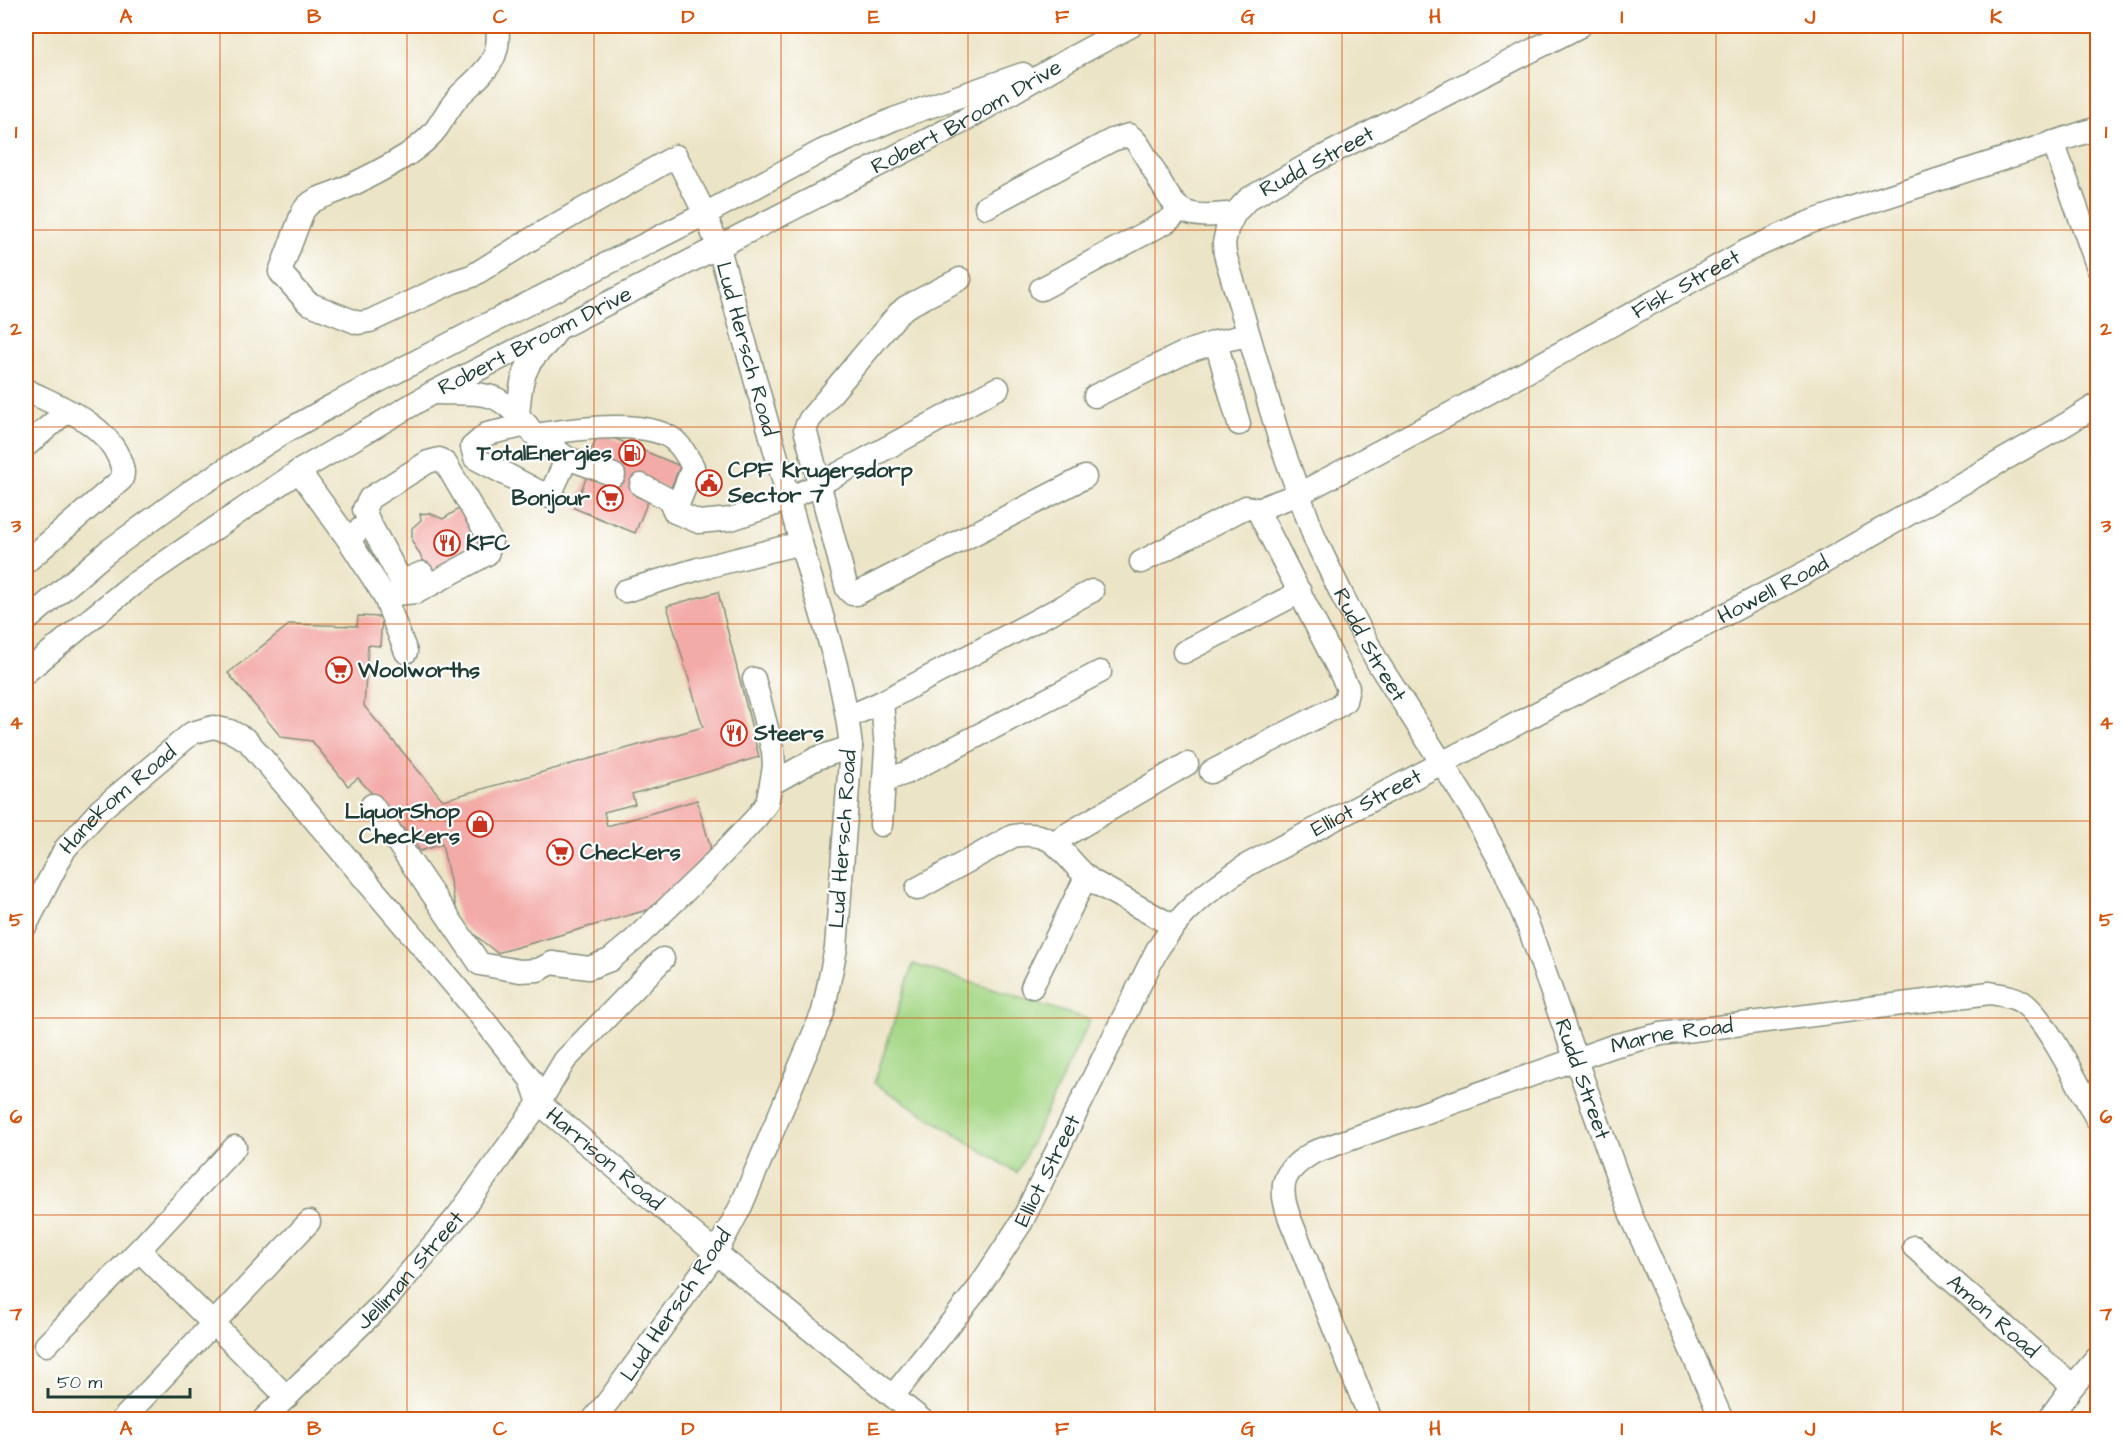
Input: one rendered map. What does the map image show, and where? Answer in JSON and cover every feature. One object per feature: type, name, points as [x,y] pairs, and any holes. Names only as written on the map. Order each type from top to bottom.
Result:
[{"type":"street","name":"Lud Hersch Road","points":[[497,26],[499,39],[497,50],[490,64],[455,100],[432,134],[407,155],[338,192],[309,204],[303,211],[280,272],[308,303],[358,323],[370,321],[453,282],[472,276],[538,234],[676,156],[719,248],[836,662],[848,717],[851,747],[836,948],[823,1012],[741,1206],[716,1253],[593,1419]]},
{"type":"street","name":"Robert Broom Drive","points":[[26,672],[132,585],[299,471],[432,393],[951,128],[1131,26]]},
{"type":"street","name":"Rudd Street","points":[[1580,26],[1301,168],[1248,199],[1234,213],[1227,229],[1224,243],[1225,254],[1280,441],[1315,538],[1378,663],[1443,763],[1492,848],[1520,904],[1638,1233],[1722,1419]]},
{"type":"street","name":"Robert Broom Drive","points":[[26,621],[107,552],[191,491],[283,434],[480,328],[705,214],[822,151],[894,119],[1073,57]]},
{"type":"street","name":"Fisk Street","points":[[1141,562],[1246,507],[1254,507],[1260,511],[1269,505],[1299,494],[1762,243],[1848,209],[2097,128]]},
{"type":"street","points":[[986,207],[1112,140],[1129,135],[1137,142],[1169,196],[1180,210],[1199,216],[1234,213]]},
{"type":"street","points":[[2053,142],[2097,268]]},
{"type":"street","points":[[1041,289],[1168,221],[1180,210]]},
{"type":"street","points":[[960,279],[906,307],[898,314],[806,425],[805,435],[847,590],[856,594],[1085,477]]},
{"type":"street","points":[[527,425],[520,385],[530,362],[545,348],[559,327]]},
{"type":"street","points":[[1095,396],[1186,352],[1248,335]]},
{"type":"street","points":[[1216,342],[1239,424]]},
{"type":"street","points":[[641,485],[668,499],[675,512],[699,522],[730,519],[818,485],[998,388]]},
{"type":"street","points":[[26,390],[101,431],[110,441],[122,467],[123,478],[26,562]]},
{"type":"street","points":[[432,393],[479,395],[496,399],[567,458],[614,475]]},
{"type":"street","name":"Howell Road","points":[[1443,763],[1814,568],[2068,423],[2097,404]]},
{"type":"street","points":[[26,446],[67,411]]},
{"type":"street","points":[[567,458],[549,497],[475,458],[472,447],[487,435],[527,425],[657,430],[678,443],[693,467],[675,512]]},
{"type":"street","points":[[384,595],[417,592],[487,554],[491,541],[446,464],[439,459],[428,462],[370,498],[364,509],[399,577],[405,580],[422,573]]},
{"type":"street","points":[[299,471],[348,539],[384,595],[406,652]]},
{"type":"street","points":[[1211,772],[1340,705],[1345,700],[1348,688],[1260,511]]},
{"type":"street","points":[[348,539],[369,522]]},
{"type":"street","points":[[626,591],[799,536]]},
{"type":"street","points":[[698,569],[777,558],[788,563],[794,570],[823,620]]},
{"type":"street","points":[[848,717],[882,702],[1092,591]]},
{"type":"street","points":[[1184,652],[1300,592]]},
{"type":"street","points":[[885,780],[906,773],[1100,672]]},
{"type":"street","points":[[372,805],[480,964],[520,971],[538,970],[552,963],[590,968],[610,960],[634,940],[706,872],[756,818],[766,803],[774,766],[773,751],[754,679]]},
{"type":"street","points":[[881,825],[886,729],[882,702]]},
{"type":"street","name":"Hanekom Road","points":[[26,925],[65,849],[100,810],[137,779],[192,733],[206,728],[220,728],[247,740]]},
{"type":"street","name":"Harrison Road","points":[[247,740],[479,1014],[531,1080],[539,1103],[716,1253],[922,1419]]},
{"type":"street","points":[[771,784],[817,758],[851,747]]},
{"type":"street","name":"Elliot Street","points":[[893,1396],[977,1290],[1022,1223],[1157,950],[1173,926],[1211,889],[1249,864],[1443,763]]},
{"type":"street","points":[[1054,842],[1187,764]]},
{"type":"street","points":[[917,889],[1013,836],[1024,834],[1043,837],[1054,842],[1067,854],[1080,873],[1173,926]]},
{"type":"street","points":[[1032,987],[1086,877]]},
{"type":"street","name":"Jelliman Street","points":[[263,1419],[386,1300],[457,1217],[539,1103],[565,1060],[663,959]]},
{"type":"street","name":"Marne Road","points":[[1371,1419],[1282,1195],[1287,1174],[1299,1161],[1314,1152],[1614,1046],[1677,1032],[1998,994],[2021,1001],[2042,1022],[2097,1121]]},
{"type":"street","points":[[46,1345],[235,1147]]},
{"type":"street","points":[[122,1419],[309,1222]]},
{"type":"street","name":"Amon Road","points":[[1914,1247],[2073,1386]]},
{"type":"street","points":[[139,1250],[287,1397]]},
{"type":"street","points":[[2048,1419],[2097,1357]]},
{"type":"green space","points":[[913,964],[1090,1020],[1017,1173],[874,1083]]},
{"type":"building","points":[[599,432],[680,466],[670,490],[643,479],[636,496],[648,501],[635,533],[574,508],[587,476],[610,485],[616,469],[588,458]]},
{"type":"building","name":"KFC","points":[[462,507],[481,545],[433,577],[412,541],[412,528],[421,520],[420,514],[429,513],[443,519]]},
{"type":"building","points":[[718,592],[759,757],[632,794],[635,804],[604,812],[607,826],[697,800],[711,849],[654,908],[497,953],[459,922],[442,844],[420,851],[411,837],[358,778],[348,786],[312,741],[281,737],[228,673],[290,624],[357,626],[358,616],[382,617],[380,646],[368,645],[364,706],[443,800],[703,727],[667,606]]},
{"type":"place","name":"TotalEnergies","points":[[632,453]]},
{"type":"place","name":"CPF Krugersdorp Sector 7","points":[[709,483]]},
{"type":"place","name":"Bonjour","points":[[610,498]]},
{"type":"place","name":"KFC","points":[[447,543]]},
{"type":"place","name":"Woolworths","points":[[339,670]]},
{"type":"place","name":"Steers","points":[[734,733]]},
{"type":"place","name":"LiquorShop Checkers","points":[[480,824]]},
{"type":"place","name":"Checkers","points":[[560,852]]}]
